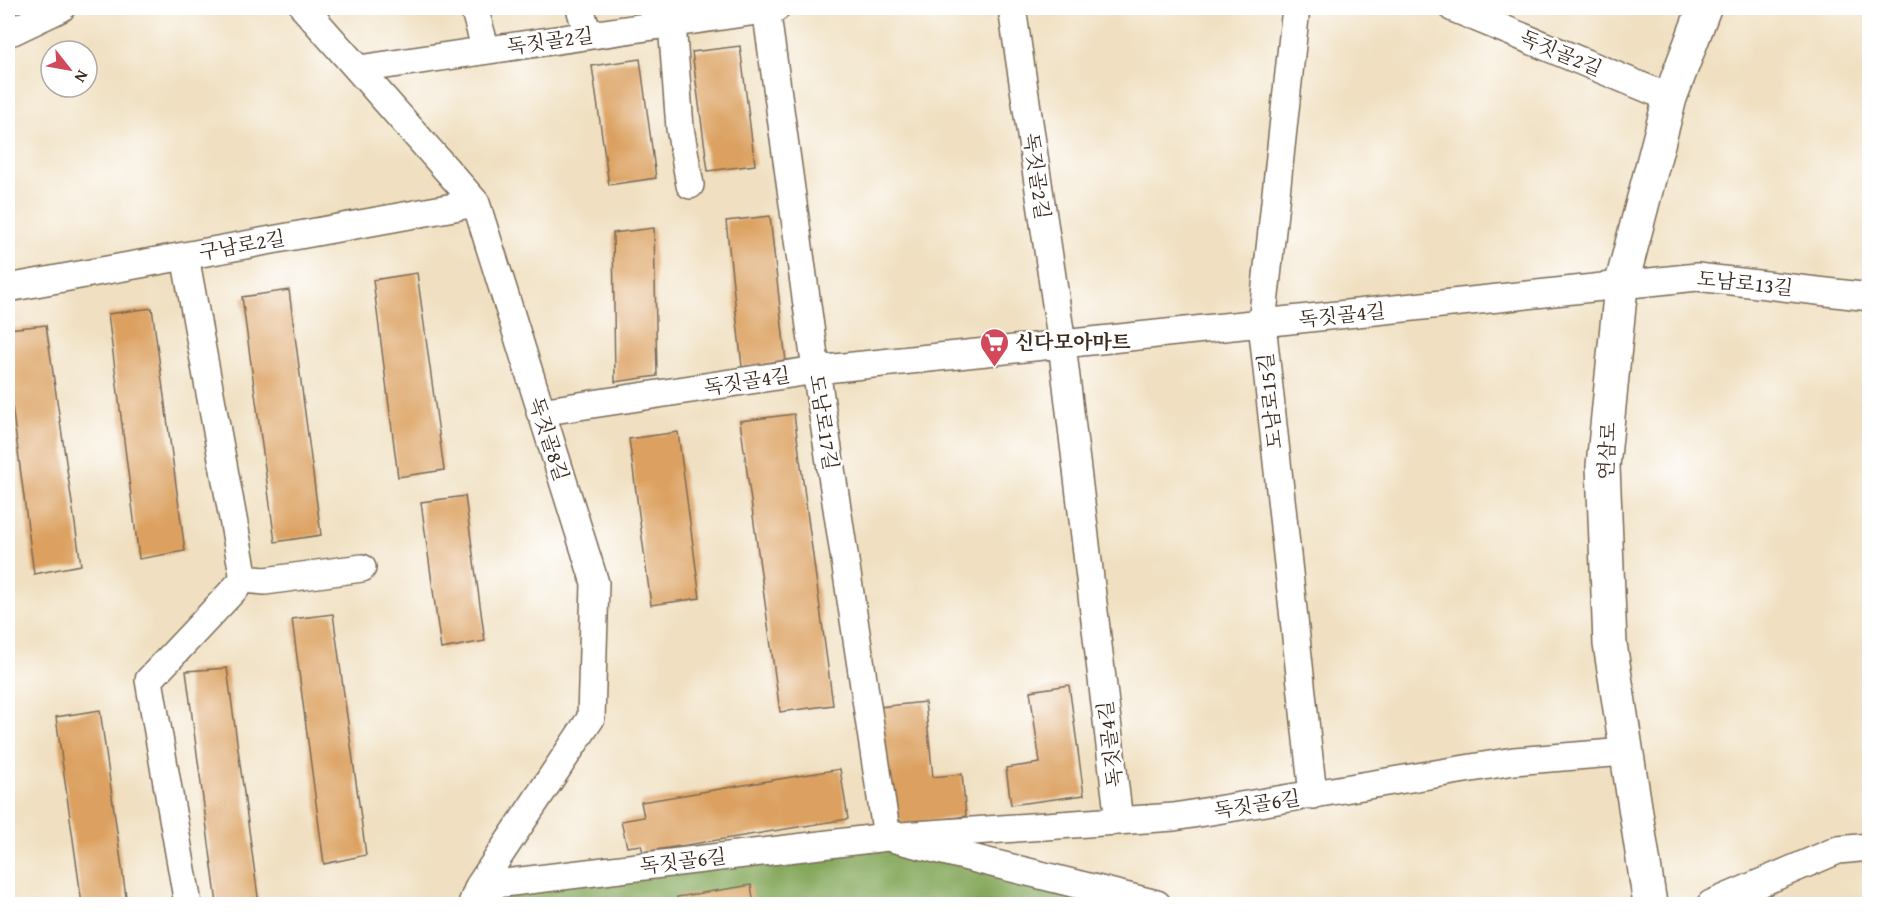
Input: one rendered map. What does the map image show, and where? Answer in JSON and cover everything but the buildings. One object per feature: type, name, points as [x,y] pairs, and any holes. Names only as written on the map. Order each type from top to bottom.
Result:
[{"type":"main road","name":"연삼로","points":[[1650,904],[1610,644],[1604,466],[1622,286],[1670,98],[1704,8]]},
{"type":"street","points":[[8,31],[13,31],[61,8]]},
{"type":"street","name":"독짓골8길","points":[[304,8],[476,203],[595,583],[591,718],[475,895]]},
{"type":"street","points":[[474,8],[486,50]]},
{"type":"street","points":[[580,8],[588,35]]},
{"type":"street","name":"독짓골2길","points":[[359,69],[588,35],[670,15],[770,8]]},
{"type":"street","name":"도남로17길","points":[[770,8],[816,370],[887,837]]},
{"type":"street","name":"독짓골2길","points":[[1012,8],[1062,344]]},
{"type":"street","name":"도남로15길","points":[[1296,8],[1262,323],[1313,795]]},
{"type":"street","name":"독짓골2길","points":[[1453,8],[1670,98]]},
{"type":"street","points":[[670,15],[681,128],[690,185]]},
{"type":"street","name":"구남로2길","points":[[8,288],[476,203]]},
{"type":"street","points":[[185,256],[244,579]]},
{"type":"street","name":"도남로13길","points":[[1622,286],[1697,277],[1869,297]]},
{"type":"street","name":"독짓골4길","points":[[540,412],[816,370],[1622,286]]},
{"type":"street","name":"독짓골4길","points":[[1062,344],[1119,821]]},
{"type":"street","points":[[244,579],[265,581],[362,568]]},
{"type":"street","points":[[188,904],[149,680],[244,579]]},
{"type":"street","name":"독짓골6길","points":[[475,895],[887,837],[1174,818],[1514,761],[1625,753]]},
{"type":"street","name":"독짓골6길","points":[[887,837],[1156,904]]},
{"type":"street","points":[[1711,904],[1838,850],[1869,847]]},
{"type":"green space","points":[[887,837],[1182,904],[472,904],[479,886]]},
{"type":"place","name":"신다모아마트","points":[[994,368]]}]
